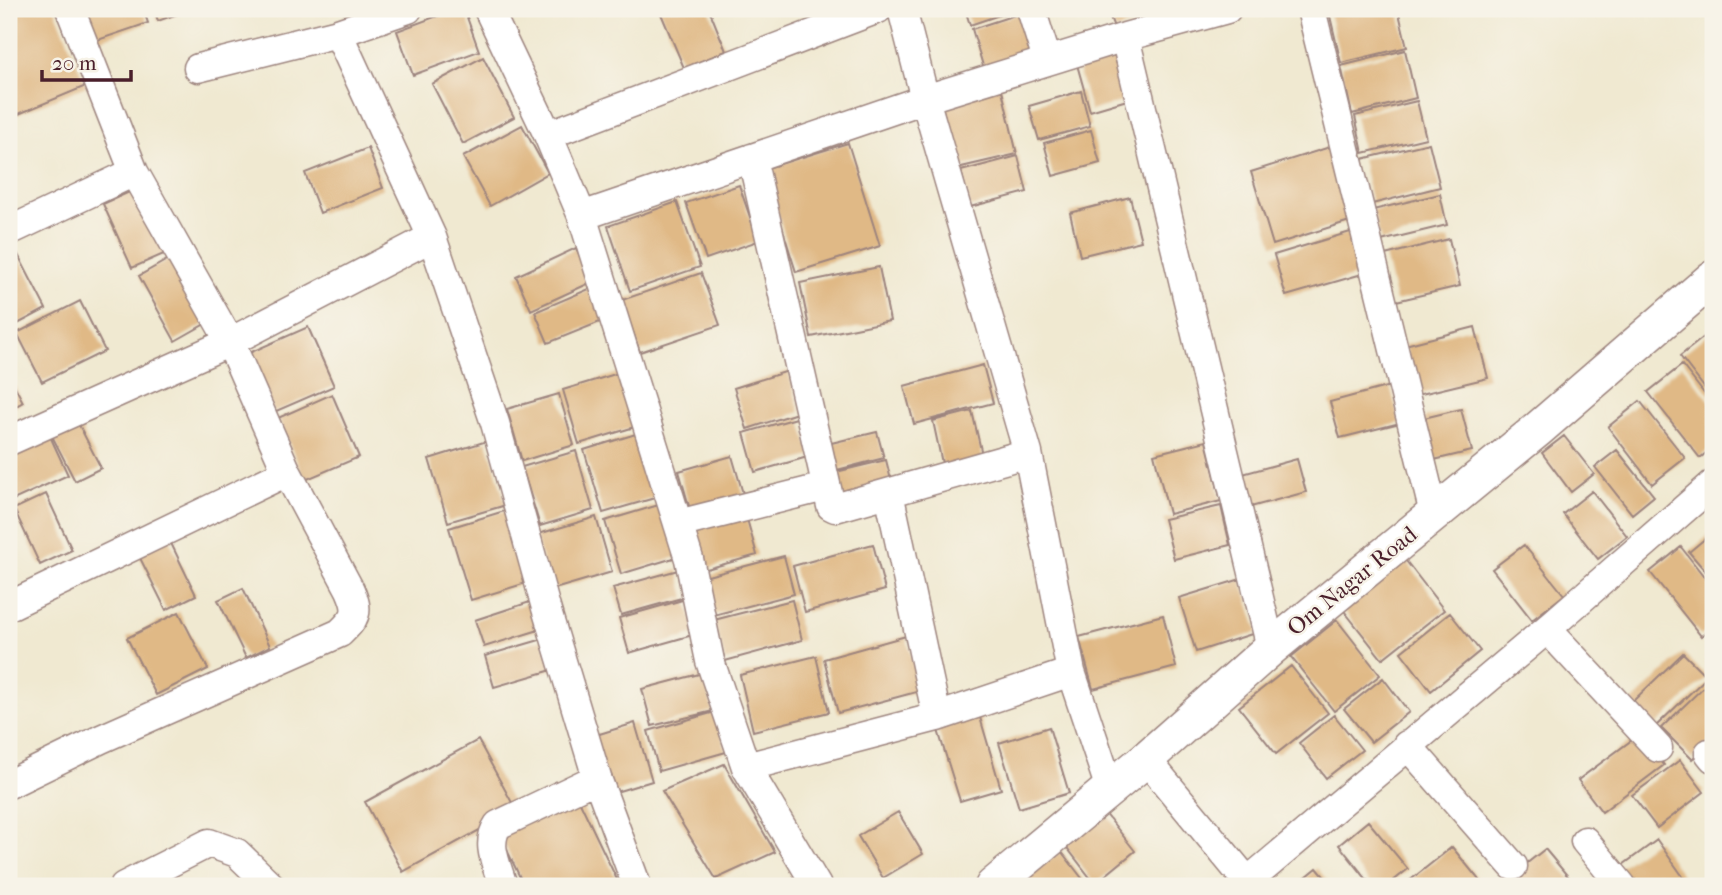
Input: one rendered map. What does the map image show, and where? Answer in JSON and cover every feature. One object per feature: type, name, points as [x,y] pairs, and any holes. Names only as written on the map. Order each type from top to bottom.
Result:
[{"type":"street","points":[[9,784],[101,739],[340,633],[356,612],[356,604],[350,590],[287,472],[230,342],[134,172],[71,9]]},
{"type":"street","points":[[198,68],[338,33],[408,9]]},
{"type":"street","points":[[488,9],[548,135],[582,216],[689,559],[710,661],[746,767],[817,886]]},
{"type":"street","points":[[548,135],[878,9]]},
{"type":"street","points":[[902,9],[925,99],[1028,453],[1071,672],[1110,789]]},
{"type":"street","points":[[1031,9],[1047,60]]},
{"type":"street","points":[[582,216],[925,99],[1125,37],[1166,18],[1227,9]]},
{"type":"street","points":[[1311,9],[1434,514]]},
{"type":"street","points":[[338,33],[432,237],[495,423],[597,778],[637,886]]},
{"type":"street","points":[[1125,37],[1271,648]]},
{"type":"street","points":[[752,158],[829,503],[835,508],[1028,453]]},
{"type":"street","points":[[9,230],[134,172]]},
{"type":"street","points":[[9,442],[230,342],[432,237]]},
{"type":"street","name":"Om Nagar Road","points":[[993,886],[1146,759],[1271,648],[1537,430],[1713,278]]},
{"type":"street","points":[[9,606],[287,472]]},
{"type":"street","points":[[1146,759],[1249,884],[1407,745],[1547,629],[1713,484]]},
{"type":"street","points":[[678,524],[825,486]]},
{"type":"street","points":[[889,494],[937,717]]},
{"type":"street","points":[[1547,629],[1657,748]]},
{"type":"street","points":[[746,767],[937,717],[1071,672]]},
{"type":"street","points":[[1407,745],[1513,866]]},
{"type":"street","points":[[503,886],[492,846],[492,834],[498,825],[597,778]]},
{"type":"street","points":[[1585,841],[1622,886]]},
{"type":"street","points":[[124,886],[209,843],[237,853],[271,886]]},
{"type":"building","points":[[9,9],[55,9],[86,86],[9,118]]},
{"type":"building","points":[[85,9],[143,9],[148,23],[95,41]]},
{"type":"building","points":[[154,9],[191,9],[158,21]]},
{"type":"building","points":[[456,9],[464,9],[479,51],[413,75],[397,31]]},
{"type":"building","points":[[659,9],[709,9],[726,51],[684,68]]},
{"type":"building","points":[[965,9],[1017,9],[970,25]]},
{"type":"building","points":[[1107,9],[1159,9],[1161,14],[1115,30]]},
{"type":"building","points":[[1341,9],[1398,9],[1407,47],[1341,63],[1329,12]]},
{"type":"building","points":[[1021,13],[1034,53],[984,69],[972,29]]},
{"type":"building","points":[[1113,50],[1127,100],[1090,111],[1076,61]]},
{"type":"building","points":[[1405,50],[1416,98],[1352,114],[1341,66]]},
{"type":"building","points":[[483,57],[514,117],[463,144],[432,84]]},
{"type":"building","points":[[1001,86],[1017,154],[957,168],[941,101]]},
{"type":"building","points":[[1081,91],[1090,126],[1039,140],[1029,106]]},
{"type":"building","points":[[1417,101],[1426,138],[1363,153],[1355,116]]},
{"type":"building","points":[[522,125],[548,173],[490,206],[463,157]]},
{"type":"building","points":[[1091,130],[1100,163],[1053,176],[1044,143]]},
{"type":"building","points":[[848,143],[880,246],[796,272],[764,169]]},
{"type":"building","points":[[1429,143],[1440,187],[1372,204],[1362,159]]},
{"type":"building","points":[[1333,146],[1356,219],[1273,245],[1251,172]]},
{"type":"building","points":[[368,148],[383,188],[320,213],[305,173]]},
{"type":"building","points":[[1018,156],[1027,192],[970,207],[961,171]]},
{"type":"building","points":[[739,185],[758,241],[706,259],[686,203]]},
{"type":"building","points":[[136,189],[166,253],[132,268],[103,204]]},
{"type":"building","points":[[1440,194],[1447,225],[1381,241],[1373,210]]},
{"type":"building","points":[[1130,197],[1141,241],[1080,256],[1070,213]]},
{"type":"building","points":[[677,202],[700,267],[630,291],[608,226]]},
{"type":"building","points":[[1357,230],[1369,272],[1286,296],[1274,255]]},
{"type":"building","points":[[1449,239],[1460,286],[1396,301],[1385,255]]},
{"type":"building","points":[[12,243],[46,309],[10,328],[9,244]]},
{"type":"building","points":[[576,248],[592,282],[531,310],[516,276]]},
{"type":"building","points":[[174,256],[210,321],[175,341],[139,276]]},
{"type":"building","points":[[879,267],[890,321],[811,337],[800,283]]},
{"type":"building","points":[[701,273],[720,325],[640,352],[622,300]]},
{"type":"building","points":[[596,286],[610,318],[548,343],[535,312]]},
{"type":"building","points":[[80,301],[105,351],[42,382],[17,333]]},
{"type":"building","points":[[308,327],[334,386],[274,412],[249,353]]},
{"type":"building","points":[[1475,327],[1488,378],[1417,395],[1405,345]]},
{"type":"building","points":[[1709,333],[1713,337],[1713,399],[1680,356]]},
{"type":"building","points":[[983,365],[993,403],[914,424],[904,386]]},
{"type":"building","points":[[1682,365],[1713,405],[1713,447],[1700,458],[1648,392]]},
{"type":"building","points":[[625,371],[641,425],[579,444],[563,390]]},
{"type":"building","points":[[788,371],[800,412],[747,429],[734,388]]},
{"type":"building","points":[[9,375],[23,402],[9,410]]},
{"type":"building","points":[[1390,386],[1400,423],[1340,438],[1330,402]]},
{"type":"building","points":[[332,394],[359,457],[305,480],[278,418]]},
{"type":"building","points":[[559,394],[574,445],[522,461],[507,409]]},
{"type":"building","points":[[1640,401],[1685,458],[1652,484],[1608,427]]},
{"type":"building","points":[[1461,409],[1472,451],[1434,460],[1424,418]]},
{"type":"building","points":[[972,411],[983,459],[943,468],[933,421]]},
{"type":"building","points":[[800,417],[811,456],[755,472],[744,433]]},
{"type":"building","points":[[76,419],[101,468],[75,481],[50,432]]},
{"type":"building","points":[[48,432],[68,475],[9,502],[9,450]]},
{"type":"building","points":[[877,432],[884,458],[829,472],[823,445]]},
{"type":"building","points":[[639,433],[658,497],[603,513],[584,450]]},
{"type":"building","points":[[1564,436],[1594,474],[1571,492],[1542,453]]},
{"type":"building","points":[[487,441],[506,505],[448,522],[429,459]]},
{"type":"building","points":[[1206,441],[1221,501],[1169,514],[1154,454]]},
{"type":"building","points":[[1617,450],[1654,496],[1632,514],[1595,467]]},
{"type":"building","points":[[576,451],[593,510],[540,526],[522,467]]},
{"type":"building","points":[[732,456],[744,497],[691,513],[679,471]]},
{"type":"building","points":[[1297,459],[1306,492],[1247,508],[1239,475]]},
{"type":"building","points":[[886,460],[893,488],[843,501],[836,472]]},
{"type":"building","points":[[1592,491],[1627,536],[1598,559],[1563,514]]},
{"type":"building","points":[[46,494],[72,550],[40,565],[14,509]]},
{"type":"building","points":[[662,504],[677,557],[621,574],[605,521]]},
{"type":"building","points":[[1221,506],[1230,545],[1174,559],[1164,519]]},
{"type":"building","points":[[514,508],[536,580],[471,600],[449,528]]},
{"type":"building","points":[[745,512],[757,555],[703,570],[691,528]]},
{"type":"building","points":[[596,517],[612,572],[551,590],[535,535]]},
{"type":"building","points":[[1713,532],[1713,580],[1689,552]]},
{"type":"building","points":[[169,539],[196,595],[166,610],[138,554]]},
{"type":"building","points":[[873,544],[885,590],[805,612],[793,566]]},
{"type":"building","points":[[1524,545],[1564,595],[1532,620],[1492,569]]},
{"type":"building","points":[[1681,547],[1713,588],[1713,627],[1701,636],[1650,572]]},
{"type":"building","points":[[784,556],[794,594],[710,616],[700,578]]},
{"type":"building","points":[[1403,557],[1444,610],[1382,659],[1341,607]]},
{"type":"building","points":[[678,570],[685,597],[621,615],[613,588]]},
{"type":"building","points":[[1241,579],[1258,632],[1196,652],[1179,598]]},
{"type":"building","points":[[243,588],[270,646],[246,658],[218,600]]},
{"type":"building","points":[[686,599],[696,634],[629,653],[619,618]]},
{"type":"building","points":[[792,600],[802,640],[725,661],[714,620]]},
{"type":"building","points":[[533,601],[542,629],[484,647],[475,620]]},
{"type":"building","points":[[179,612],[208,669],[156,695],[127,638]]},
{"type":"building","points":[[1450,613],[1480,651],[1431,691],[1401,652]]},
{"type":"building","points":[[1163,615],[1176,667],[1093,689],[1079,637]]},
{"type":"building","points":[[1337,620],[1380,675],[1334,711],[1291,657]]},
{"type":"building","points":[[906,636],[920,691],[838,713],[824,659]]},
{"type":"building","points":[[543,639],[552,670],[494,687],[485,656]]},
{"type":"building","points":[[1683,653],[1707,677],[1656,726],[1632,702]]},
{"type":"building","points":[[816,656],[829,712],[753,731],[740,675]]},
{"type":"building","points":[[1291,666],[1328,713],[1276,754],[1239,707]]},
{"type":"building","points":[[703,673],[713,711],[652,726],[642,689]]},
{"type":"building","points":[[1383,678],[1409,712],[1371,742],[1344,709]]},
{"type":"building","points":[[1713,678],[1713,739],[1692,759],[1661,728]]},
{"type":"building","points":[[715,712],[726,752],[659,771],[648,731]]},
{"type":"building","points":[[979,714],[1001,789],[960,801],[937,727]]},
{"type":"building","points":[[1334,715],[1362,750],[1326,778],[1299,743]]},
{"type":"building","points":[[635,723],[652,781],[609,794],[593,736]]},
{"type":"building","points":[[1049,727],[1069,793],[1019,808],[999,743]]},
{"type":"building","points":[[1640,734],[1664,765],[1602,812],[1578,780]]},
{"type":"building","points":[[478,740],[516,810],[403,872],[365,802]]},
{"type":"building","points":[[1680,760],[1704,792],[1657,828],[1632,795]]},
{"type":"building","points":[[724,764],[775,852],[716,879],[662,791]]},
{"type":"building","points":[[578,798],[620,886],[524,886],[500,835]]},
{"type":"building","points":[[898,812],[923,854],[883,878],[858,836]]},
{"type":"building","points":[[1105,813],[1135,851],[1095,884],[1065,845]]},
{"type":"building","points":[[1368,821],[1408,869],[1387,886],[1372,886],[1339,845]]},
{"type":"building","points":[[1657,840],[1686,881],[1678,886],[1628,886],[1616,870]]},
{"type":"building","points":[[1452,847],[1484,886],[1403,886]]},
{"type":"building","points":[[1545,849],[1576,886],[1512,886],[1506,880]]},
{"type":"building","points":[[1061,851],[1088,886],[1034,886],[1027,878]]},
{"type":"building","points":[[1317,868],[1332,886],[1295,886]]}]
